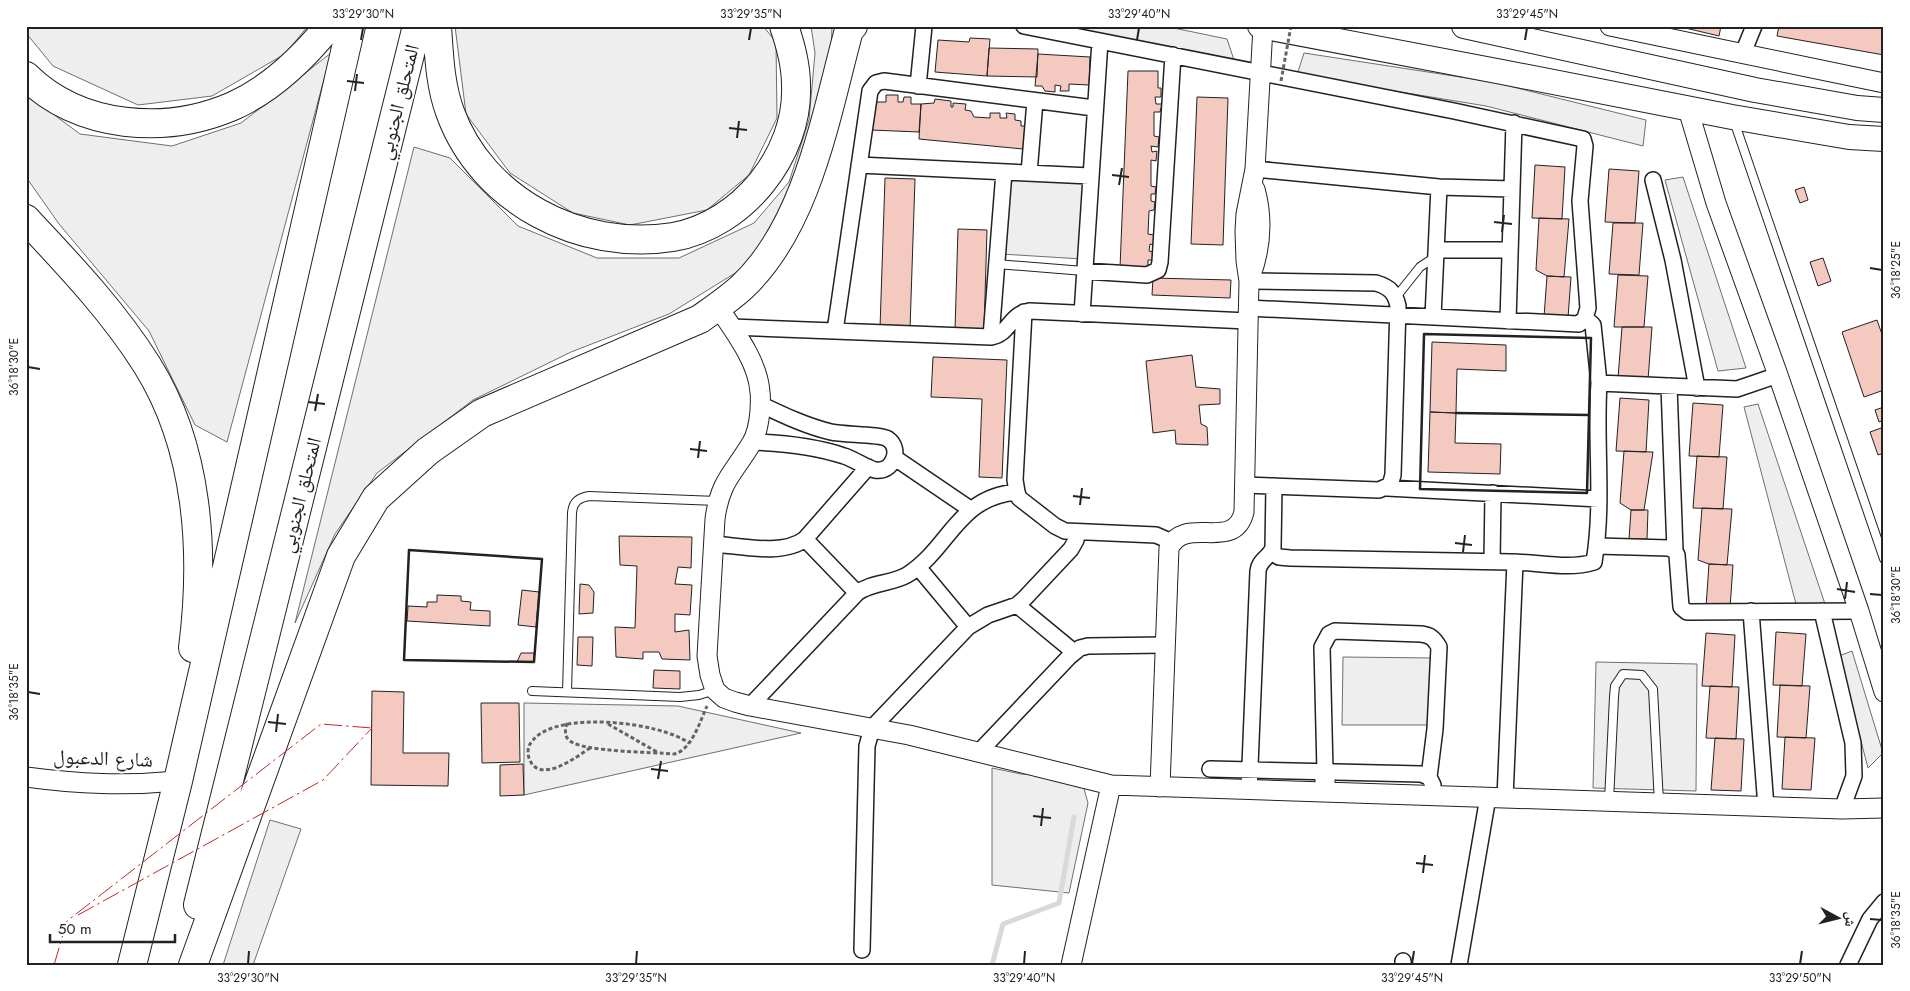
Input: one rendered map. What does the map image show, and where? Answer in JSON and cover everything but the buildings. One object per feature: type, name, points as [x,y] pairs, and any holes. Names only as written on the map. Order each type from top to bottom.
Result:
[{"type":"highway","points":[[26,76],[36,86],[65,104],[97,117],[131,124],[202,118],[234,105],[265,87],[310,49],[329,26]]},
{"type":"highway","points":[[132,965],[178,781],[351,26]]},
{"type":"highway","name":"المتحلق الجنوبي","points":[[184,965],[417,26]]},
{"type":"highway","points":[[436,26],[441,78],[450,112],[463,141],[481,165],[503,188],[533,212],[568,228],[603,236],[639,240],[674,236],[707,226],[737,208],[762,184],[780,154],[793,121],[797,86],[793,52],[784,26]]},
{"type":"highway","points":[[193,965],[340,556],[376,498],[428,451],[482,413],[700,319],[725,317],[743,286],[762,264],[781,236],[800,199],[815,157],[850,28]]},
{"type":"highway","points":[[26,219],[98,296],[127,335],[148,366],[166,403],[182,444],[192,485],[197,524],[198,565],[197,620],[178,781]]},
{"type":"main road","points":[[1464,26],[1755,90],[1856,108],[1884,110]]},
{"type":"main road","points":[[1261,27],[1732,117],[1848,137],[1884,139]]},
{"type":"street","points":[[918,86],[924,26]]},
{"type":"street","points":[[725,317],[835,331],[991,337],[1002,333],[1013,319],[1024,312],[1082,314],[1398,315],[1579,324],[1585,318],[1588,308],[1580,201],[1585,146],[1583,139],[1514,123],[1024,26]]},
{"type":"street","points":[[1610,26],[1643,30],[1884,82]]},
{"type":"street","points":[[1743,53],[1754,26]]},
{"type":"street","points":[[1160,787],[1169,555],[1172,542],[1189,533],[1220,533],[1233,529],[1242,519],[1249,281],[1245,230],[1246,214],[1254,175],[1261,72],[1261,27]]},
{"type":"street","points":[[1082,314],[1094,108],[1100,41]]},
{"type":"street","points":[[1084,270],[1148,275],[1158,270],[1173,55]]},
{"type":"street","points":[[835,331],[872,86],[884,81],[1094,108]]},
{"type":"street","points":[[1029,173],[1036,101]]},
{"type":"street","points":[[1688,109],[1716,203],[1859,610],[1884,692]]},
{"type":"street","points":[[1508,321],[1514,123]]},
{"type":"street","points":[[859,165],[1090,176]]},
{"type":"street","points":[[991,337],[1004,172]]},
{"type":"street","points":[[1254,175],[1439,187],[1512,189]]},
{"type":"street","points":[[1653,180],[1673,260],[1697,388]]},
{"type":"street","points":[[1433,317],[1439,187]]},
{"type":"street","points":[[1436,253],[1510,250]]},
{"type":"street","points":[[1249,281],[1376,283],[1392,290],[1396,297],[1398,315],[1393,480],[1387,488]]},
{"type":"street","points":[[1024,312],[1015,480],[1016,492],[1024,502],[1055,526],[1065,531],[1156,535],[1172,542]]},
{"type":"street","points":[[725,317],[756,373],[760,392],[760,404],[759,421],[753,442],[727,479],[717,501],[707,656],[710,676],[715,690],[724,698],[750,706],[909,735],[1111,785],[1324,792],[1431,786],[1496,798],[1842,809],[1884,808]]},
{"type":"street","points":[[1271,552],[1279,557],[1290,558],[1492,561],[1585,565],[1594,562],[1597,546],[1599,499],[1597,413],[1599,383],[1593,325],[1585,318]]},
{"type":"street","points":[[1599,383],[1737,390],[1778,375]]},
{"type":"street","points":[[1670,386],[1675,552],[1677,555],[1680,602],[1683,610],[1692,612],[1859,610]]},
{"type":"street","points":[[753,442],[798,445],[843,455],[868,467],[881,470],[892,464],[895,458],[893,445],[883,437],[832,432],[804,424],[760,404]]},
{"type":"street","points":[[798,445],[804,424]]},
{"type":"street","points":[[895,458],[970,509]]},
{"type":"street","points":[[714,544],[778,549],[794,546],[805,539],[868,467]]},
{"type":"street","points":[[1244,485],[1379,490],[1387,488],[1599,499]]},
{"type":"street","points":[[1249,790],[1258,571],[1261,562],[1271,552],[1274,544],[1274,486]]},
{"type":"street","points":[[750,706],[857,593],[873,584],[898,579],[918,567],[970,509],[996,495],[1016,492]]},
{"type":"street","points":[[1492,561],[1493,494]]},
{"type":"street","points":[[862,950],[868,746],[872,728],[968,627],[988,615],[1017,604],[1025,598],[1071,549],[1076,540],[1077,532]]},
{"type":"street","points":[[805,539],[857,593]]},
{"type":"street","points":[[1597,546],[1669,548],[1675,552]]},
{"type":"street","points":[[1459,965],[1496,798],[1515,562]]},
{"type":"street","points":[[918,567],[968,627]]},
{"type":"street","points":[[1017,604],[1074,652]]},
{"type":"street","points":[[1751,611],[1766,806]]},
{"type":"street","points":[[1822,611],[1853,743],[1854,776],[1842,809]]},
{"type":"street","points":[[1324,792],[1322,647],[1329,634],[1335,632],[1421,634],[1428,635],[1435,640],[1438,646],[1431,786]]},
{"type":"street","points":[[979,752],[1074,652],[1088,646],[1165,644]]},
{"type":"street","points":[[1210,769],[1421,774],[1431,786]]},
{"type":"street","name":"شارع الدعبول","points":[[26,777],[94,784],[178,781]]},
{"type":"street","points":[[1071,965],[1111,785]]},
{"type":"street","points":[[1848,965],[1870,919],[1884,902]]},
{"type":"lane","points":[[1732,117],[1884,559]]},
{"type":"lane","points":[[1396,297],[1420,267],[1436,253]]},
{"type":"lane","points":[[996,264],[1084,270]]},
{"type":"lane","points":[[567,692],[572,513],[574,502],[589,496],[717,501]]},
{"type":"lane","points":[[1609,801],[1615,686],[1623,674],[1642,675],[1653,690],[1659,803]]},
{"type":"lane","points":[[532,691],[680,697],[699,696],[715,690]]},
{"type":"path","points":[[1281,81],[1291,26]]},
{"type":"path","points":[[567,723],[565,732],[568,739],[573,743],[590,748],[679,753],[689,743],[715,690]]},
{"type":"path","points":[[590,748],[558,768],[547,770],[537,768],[532,764],[528,754],[528,748],[534,738],[567,723],[592,721],[637,726],[672,734],[689,743]]},
{"type":"path","points":[[606,722],[659,753]]},
{"type":"shaded area","points":[[26,26],[308,26],[285,54],[212,96],[138,105],[53,66],[26,33]]},
{"type":"shaded area","points":[[455,26],[763,26],[776,42],[777,118],[749,175],[707,210],[630,225],[573,213],[510,173],[466,114]]},
{"type":"shaded area","points":[[811,26],[832,26],[831,55],[804,169],[782,212],[745,267],[669,314],[571,352],[473,400],[377,473],[335,534],[295,623],[414,147],[450,158],[518,226],[597,258],[679,258],[754,223],[789,182],[809,120],[815,53]]},
{"type":"shaded area","points":[[1018,26],[1164,26],[1227,39],[1236,66]]},
{"type":"shaded area","points":[[331,53],[227,442],[195,425],[149,331],[59,224],[26,177],[26,94],[80,134],[172,146],[241,123]]},
{"type":"shaded area","points":[[1304,53],[1493,82],[1646,120],[1643,146],[1486,106],[1297,75]]},
{"type":"shaded area","points":[[1007,177],[1087,183],[1082,259],[1001,254]]},
{"type":"shaded area","points":[[1683,177],[1746,368],[1718,371],[1665,180]]},
{"type":"shaded area","points":[[1758,404],[1825,604],[1796,604],[1744,407]]},
{"type":"shaded area","points":[[1852,651],[1883,753],[1868,768],[1839,656]]},
{"type":"shaded area","points":[[1343,657],[1433,658],[1433,725],[1342,725]]},
{"type":"shaded area","points":[[1596,662],[1697,664],[1696,791],[1593,788]]},
{"type":"shaded area","points":[[524,703],[678,706],[801,733],[524,795]]},
{"type":"shaded area","points":[[992,768],[1021,774],[1081,778],[1088,803],[1069,893],[992,885]]},
{"type":"shaded area","points":[[270,820],[301,829],[253,965],[223,965]]},
{"type":"waterway","points":[[992,965],[1003,924],[1059,903],[1074,817]]},
{"type":"wall","points":[[1424,334],[1591,338],[1587,493],[1420,489],[1424,334]]},
{"type":"wall","points":[[1456,413],[1589,415]]},
{"type":"wall","points":[[409,550],[542,559],[534,662],[404,660],[409,550]]},
{"type":"power","points":[[54,965],[67,921],[321,724],[372,728]]},
{"type":"power","points":[[78,915],[323,780],[372,728]]}]
